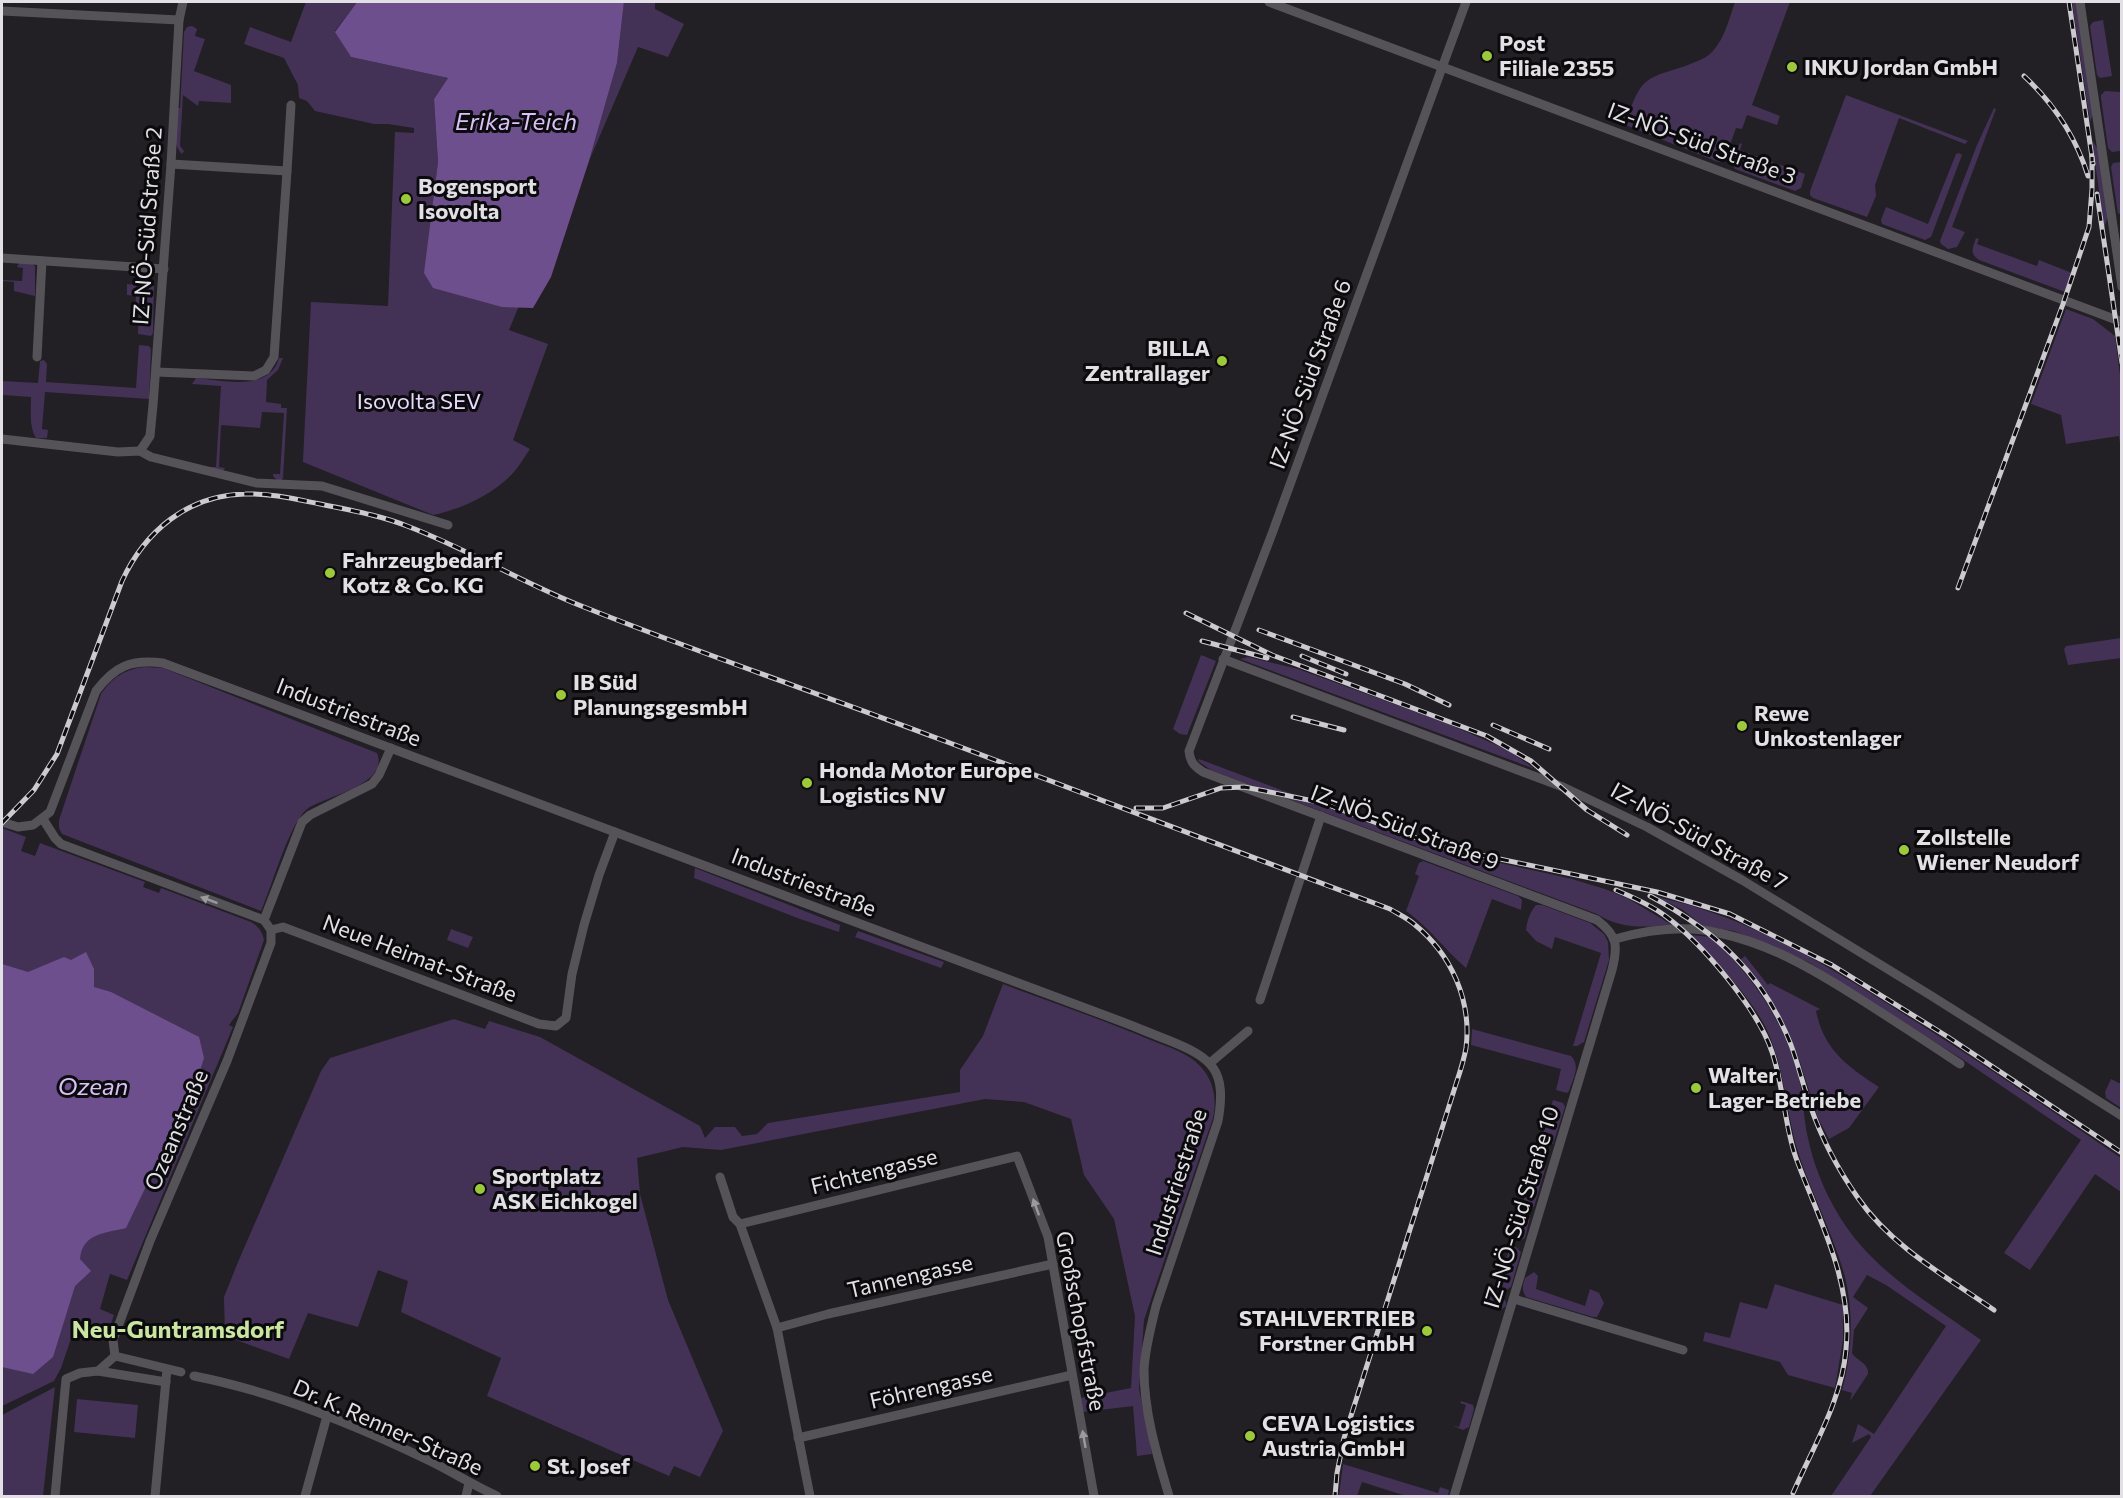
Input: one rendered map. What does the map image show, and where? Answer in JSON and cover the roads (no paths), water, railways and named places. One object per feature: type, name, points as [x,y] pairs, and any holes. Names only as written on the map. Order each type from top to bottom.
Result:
[{"type":"street","name":"IZ-NÖ-Süd Straße 2","points":[[140,451],[150,436],[164,269],[179,20],[183,2]]},
{"type":"street","name":"IZ-NÖ-Süd Straße 3","points":[[1269,2],[2121,322]]},
{"type":"street","name":"IZ-NÖ-Süd Straße 6","points":[[1190,759],[1189,751],[1273,531],[1466,2]]},
{"type":"street","points":[[2080,2],[2121,287]]},
{"type":"street","points":[[2,11],[179,20]]},
{"type":"street","points":[[156,372],[254,376],[266,370],[274,357],[291,105]]},
{"type":"street","points":[[171,164],[286,171]]},
{"type":"street","points":[[2,258],[164,269]]},
{"type":"street","points":[[37,357],[42,261]]},
{"type":"street","points":[[2,439],[118,452],[140,451],[151,457],[256,483],[322,486],[448,525]]},
{"type":"street","name":"IZ-NÖ-Süd Straße 7","points":[[1223,659],[1563,787],[1647,827],[1734,875],[2121,1116]]},
{"type":"street","name":"Industriestraße","points":[[43,819],[50,812],[96,691],[112,673],[130,663],[147,661],[163,663],[1195,1051],[1210,1063],[1219,1079],[1222,1100],[1218,1121],[1156,1306],[1148,1337],[1144,1367],[1145,1391],[1152,1434],[1169,1497]]},
{"type":"street","points":[[264,920],[302,822],[310,814],[372,784],[379,775],[391,748]]},
{"type":"street","name":"IZ-NÖ-Süd Straße 9","points":[[1190,759],[1195,767],[1203,772],[1597,920],[1615,939]]},
{"type":"street","points":[[1260,1000],[1321,816]]},
{"type":"street","points":[[2,822],[18,827],[33,825],[43,819],[61,844],[264,920],[271,930]]},
{"type":"street","name":"Neue Heimat-Straße","points":[[271,930],[284,927],[539,1024],[556,1026],[566,1018],[572,974],[582,934],[599,875],[615,832]]},
{"type":"street","name":"Ozeanstraße","points":[[115,1356],[113,1340],[150,1241],[227,1061],[271,943],[271,930]]},
{"type":"street","points":[[1615,939],[1635,933],[1682,930],[1719,932],[1745,940],[1821,974],[1960,1064]]},
{"type":"street","name":"IZ-NÖ-Süd Straße 10","points":[[1454,1497],[1612,970],[1616,955],[1615,939]]},
{"type":"street","points":[[1210,1063],[1248,1031]]},
{"type":"street","name":"Fichtengasse","points":[[740,1224],[1017,1156]]},
{"type":"street","name":"Großschopfstraße","points":[[1017,1156],[1048,1237],[1095,1497]]},
{"type":"street","points":[[720,1177],[733,1217],[740,1224],[777,1328],[810,1497]]},
{"type":"street","name":"Tannengasse","points":[[777,1328],[828,1314],[1053,1264]]},
{"type":"street","points":[[1514,1299],[1683,1350]]},
{"type":"street","points":[[98,1371],[115,1356],[181,1372]]},
{"type":"street","points":[[155,1497],[167,1369]]},
{"type":"street","points":[[55,1497],[66,1378],[80,1373],[98,1371],[166,1382]]},
{"type":"street","name":"Föhrengasse","points":[[798,1438],[1072,1375]]},
{"type":"street","name":"Dr. K. Renner-Straße","points":[[194,1376],[236,1384],[327,1416],[432,1462],[497,1497]]},
{"type":"street","points":[[305,1497],[327,1416]]},
{"type":"street","points":[[466,1497],[470,1483]]},
{"type":"water","name":"Erika-Teich","points":[[357,2],[624,2],[617,63],[589,161],[551,277],[533,308],[502,307],[433,288],[424,273],[438,162],[434,99],[448,78],[351,57],[335,32]]},
{"type":"water","name":"Ozean","points":[[86,952],[94,969],[94,987],[111,992],[199,1037],[204,1058],[197,1080],[126,1228],[103,1233],[85,1244],[80,1259],[91,1271],[75,1286],[53,1357],[33,1374],[2,1367],[2,964],[28,972],[64,957],[71,960]]},
{"type":"railway","points":[[2069,2],[2093,164]]},
{"type":"railway","points":[[2024,76],[2063,122],[2088,176]]},
{"type":"railway","points":[[1958,588],[2063,304],[2089,227],[2092,157]]},
{"type":"railway","points":[[2097,194],[2122,363]]},
{"type":"railway","points":[[2,823],[34,790],[57,754],[122,581],[143,546],[171,519],[205,501],[224,496],[264,494],[353,511],[407,526],[562,598],[628,624],[1390,909],[1411,922],[1427,936],[1439,949],[1448,964],[1456,979],[1466,1013],[1466,1048],[1344,1438],[1335,1496]]},
{"type":"railway","points":[[1186,613],[1272,655],[1487,736],[1531,761],[1587,810],[1627,835]]},
{"type":"railway","points":[[1259,630],[1405,684],[1449,705]]},
{"type":"railway","points":[[1202,641],[1267,658]]},
{"type":"railway","points":[[1302,656],[1346,674]]},
{"type":"railway","points":[[1293,717],[1344,730]]},
{"type":"railway","points":[[1493,725],[1549,749]]},
{"type":"railway","points":[[1136,808],[1163,808],[1221,788],[1244,787],[1323,803],[1438,846],[1657,892],[1730,914],[1832,965],[1948,1037],[2122,1153]]},
{"type":"railway","points":[[1616,890],[1652,907],[1679,927],[1711,959],[1754,1016],[1772,1052],[1792,1145],[1824,1228],[1839,1275],[1847,1324],[1846,1349],[1839,1387],[1826,1423],[1793,1493]]},
{"type":"railway","points":[[1650,896],[1696,924],[1716,940],[1735,957],[1766,997],[1791,1045],[1814,1117],[1825,1141],[1851,1188],[1872,1216],[1887,1232],[1921,1260],[1994,1310]]},
{"type":"place","name":"Post Filiale 2355","points":[[1487,56]]},
{"type":"place","name":"INKU Jordan GmbH","points":[[1792,67]]},
{"type":"place","name":"Bogensport Isovolta","points":[[406,199]]},
{"type":"place","name":"BILLA Zentrallager","points":[[1222,361]]},
{"type":"place","name":"Fahrzeugbedarf Kotz & Co. KG","points":[[330,573]]},
{"type":"place","name":"IB Süd PlanungsgesmbH","points":[[561,695]]},
{"type":"place","name":"Rewe Unkostenlager","points":[[1742,726]]},
{"type":"place","name":"Honda Motor Europe Logistics NV","points":[[807,783]]},
{"type":"place","name":"Zollstelle Wiener Neudorf","points":[[1904,850]]},
{"type":"place","name":"Walter Lager-Betriebe","points":[[1696,1088]]},
{"type":"place","name":"Sportplatz ASK Eichkogel","points":[[480,1189]]},
{"type":"place","name":"STAHLVERTRIEB Forstner GmbH","points":[[1427,1331]]},
{"type":"place","name":"CEVA Logistics Austria GmbH","points":[[1250,1436]]},
{"type":"place","name":"St. Josef","points":[[535,1466]]},
{"type":"district","name":"Neu-Guntramsdorf","points":[[178,1330]]},
{"type":"park label","name":"Isovolta SEV","points":[[419,401]]}]
